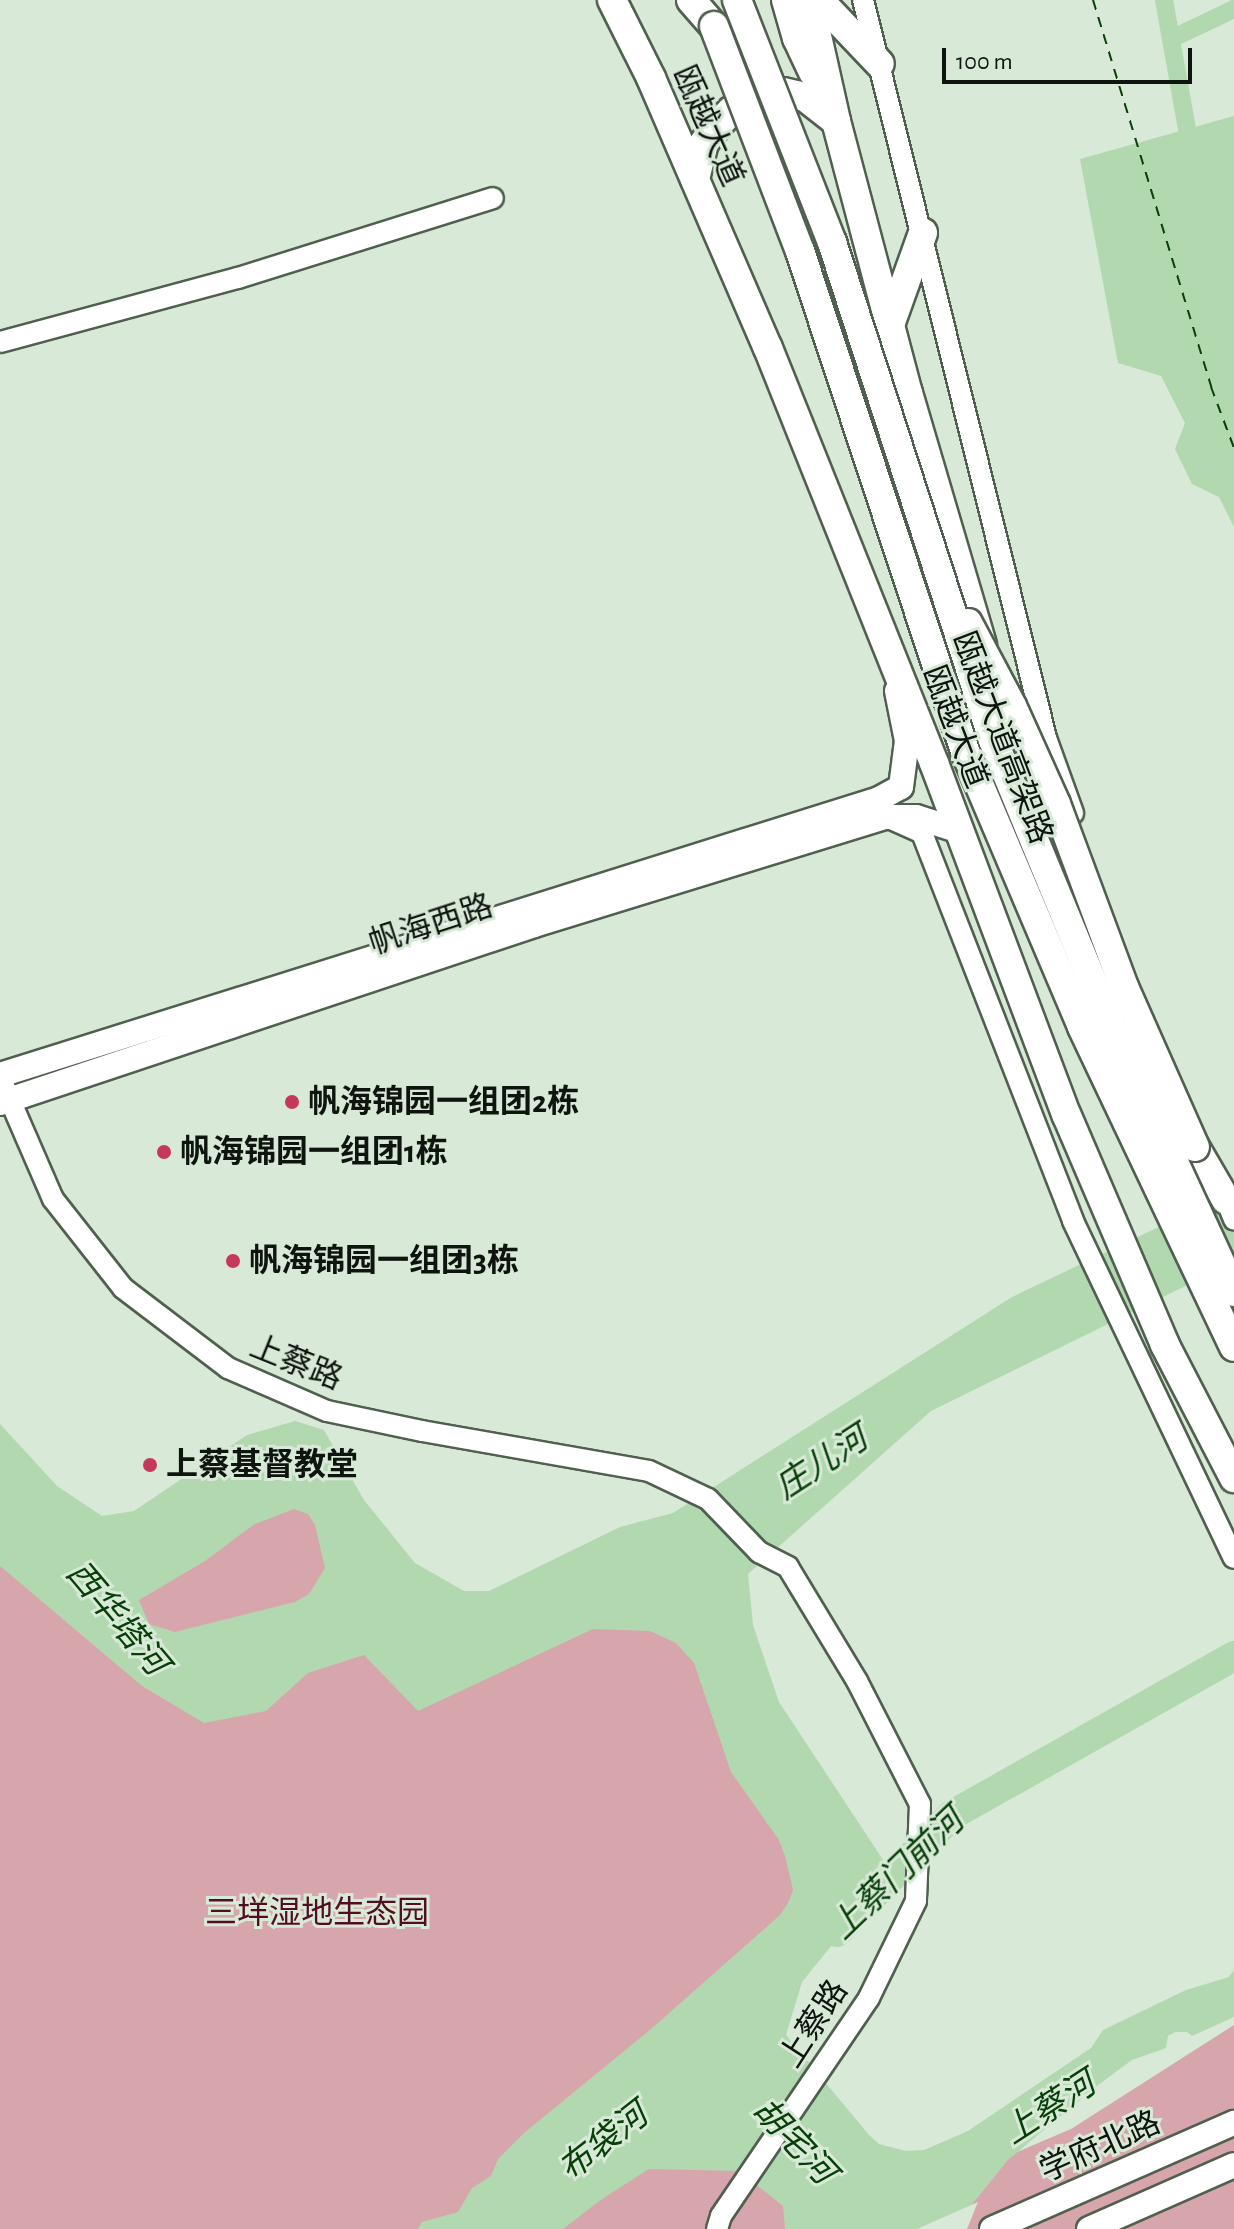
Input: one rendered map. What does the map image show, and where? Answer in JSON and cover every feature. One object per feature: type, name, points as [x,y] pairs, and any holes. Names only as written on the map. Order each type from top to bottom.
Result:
[{"type":"highway","name":"瓯越大道","points":[[612,0],[695,179],[866,589],[1067,1116],[1153,1316],[1234,1478]]},
{"type":"highway","points":[[691,0],[709,13]]},
{"type":"highway","name":"瓯越大道高架路","points":[[737,0],[832,242],[993,740],[1107,1017],[1231,1294]]},
{"type":"highway","points":[[786,0],[797,38],[836,121]]},
{"type":"highway","name":"瓯越大道","points":[[809,0],[836,121],[890,325],[971,611],[1041,822],[1122,1013],[1194,1213],[1231,1294]]},
{"type":"highway","points":[[819,0],[880,64]]},
{"type":"highway","name":"瓯越大道高架路","points":[[709,13],[800,251],[965,751],[1082,1027],[1234,1347]]},
{"type":"highway","points":[[695,179],[704,143],[731,111],[756,96],[783,92],[805,97],[836,121]]},
{"type":"highway","points":[[890,325],[923,233]]},
{"type":"highway","points":[[931,553],[1012,706],[1050,790],[1124,987],[1195,1147],[1230,1210]]},
{"type":"main road","points":[[866,589],[894,680],[907,741],[901,787],[882,808],[957,830]]},
{"type":"main road","name":"帆海西路","points":[[0,1076],[882,808]]},
{"type":"main road","name":"帆海西路","points":[[5,1101],[882,808]]},
{"type":"main road","name":"学府北路","points":[[995,2228],[1234,2123]]},
{"type":"main road","points":[[1089,2229],[1234,2165]]},
{"type":"street","points":[[863,0],[1046,738],[1138,984],[1178,1074],[1230,1210]]},
{"type":"street","points":[[0,342],[238,278],[493,198]]},
{"type":"street","points":[[882,808],[922,833],[1073,1221],[1234,1558]]},
{"type":"street","points":[[1122,1013],[1178,1074]]},
{"type":"street","name":"上蔡路","points":[[0,1076],[5,1101],[53,1199],[123,1288],[228,1368],[327,1411],[649,1471],[708,1499],[759,1552],[788,1567],[857,1681],[920,1804],[916,1901],[869,1998],[721,2216],[717,2229]]},
{"type":"green space","name":"三垟湿地生态园","points":[[292,1474],[462,1631],[654,1542],[858,1866],[741,1999],[864,2217],[1071,2129],[1234,2025],[1234,2229],[0,2229],[0,1521],[86,1556]]},
{"type":"water","points":[[1234,116],[1234,527],[1219,497],[1192,484],[1175,449],[1185,423],[1161,376],[1118,363],[1080,159]]},
{"type":"water","points":[[1234,1191],[1234,1262],[931,1411],[748,1574],[753,1625],[779,1702],[891,1872],[802,1982],[786,2035],[869,2135],[879,2144],[906,2151],[924,2150],[968,2131],[1091,2048],[1103,2030],[1186,1990],[1229,1977],[1234,1970],[1234,2017],[1192,2036],[1187,2032],[1175,2032],[1168,2036],[1166,2048],[1132,2060],[1098,2085],[1008,2160],[970,2207],[963,2229],[785,2229],[783,2206],[739,2171],[649,2169],[563,2229],[418,2229],[422,2222],[458,2212],[472,2188],[491,2176],[498,2159],[524,2133],[651,2029],[780,1915],[788,1903],[793,1890],[779,1840],[731,1772],[694,1663],[676,1643],[650,1631],[593,1629],[418,1711],[364,1655],[308,1673],[266,1711],[204,1723],[142,1686],[0,1566],[0,1424],[57,1486],[102,1516],[134,1511],[247,1435],[295,1421],[324,1430],[364,1500],[415,1563],[464,1591],[489,1591],[620,1527],[673,1513],[1012,1297]],"holes":[[[294,1509],[308,1514],[315,1525],[325,1568],[309,1594],[295,1602],[175,1632],[149,1624],[139,1600],[205,1561],[253,1525]]]},
{"type":"pier","points":[[978,2202],[967,2229],[917,2229]]},
{"type":"waterway","points":[[1164,0],[1191,151]]},
{"type":"waterway","points":[[1171,39],[1234,9]]},
{"type":"waterway","name":"上蔡门前河","points":[[837,1932],[952,1815],[1234,1656]]},
{"type":"ferry route","points":[[1093,0],[1211,387],[1234,448]]},
{"type":"place","name":"帆海锦园一组团2栋","points":[[292,1102]]},
{"type":"place","name":"帆海锦园一组团1栋","points":[[164,1152]]},
{"type":"place","name":"帆海锦园一组团3栋","points":[[233,1261]]},
{"type":"place","name":"上蔡基督教堂","points":[[150,1465]]},
{"type":"water label","name":"庄儿河","points":[[822,1464]]},
{"type":"water label","name":"西华塔河","points":[[116,1619]]},
{"type":"water label","name":"上蔡河","points":[[1050,2109]]},
{"type":"water label","name":"胡宅河","points":[[793,2142]]},
{"type":"water label","name":"布袋河","points":[[604,2143]]}]
